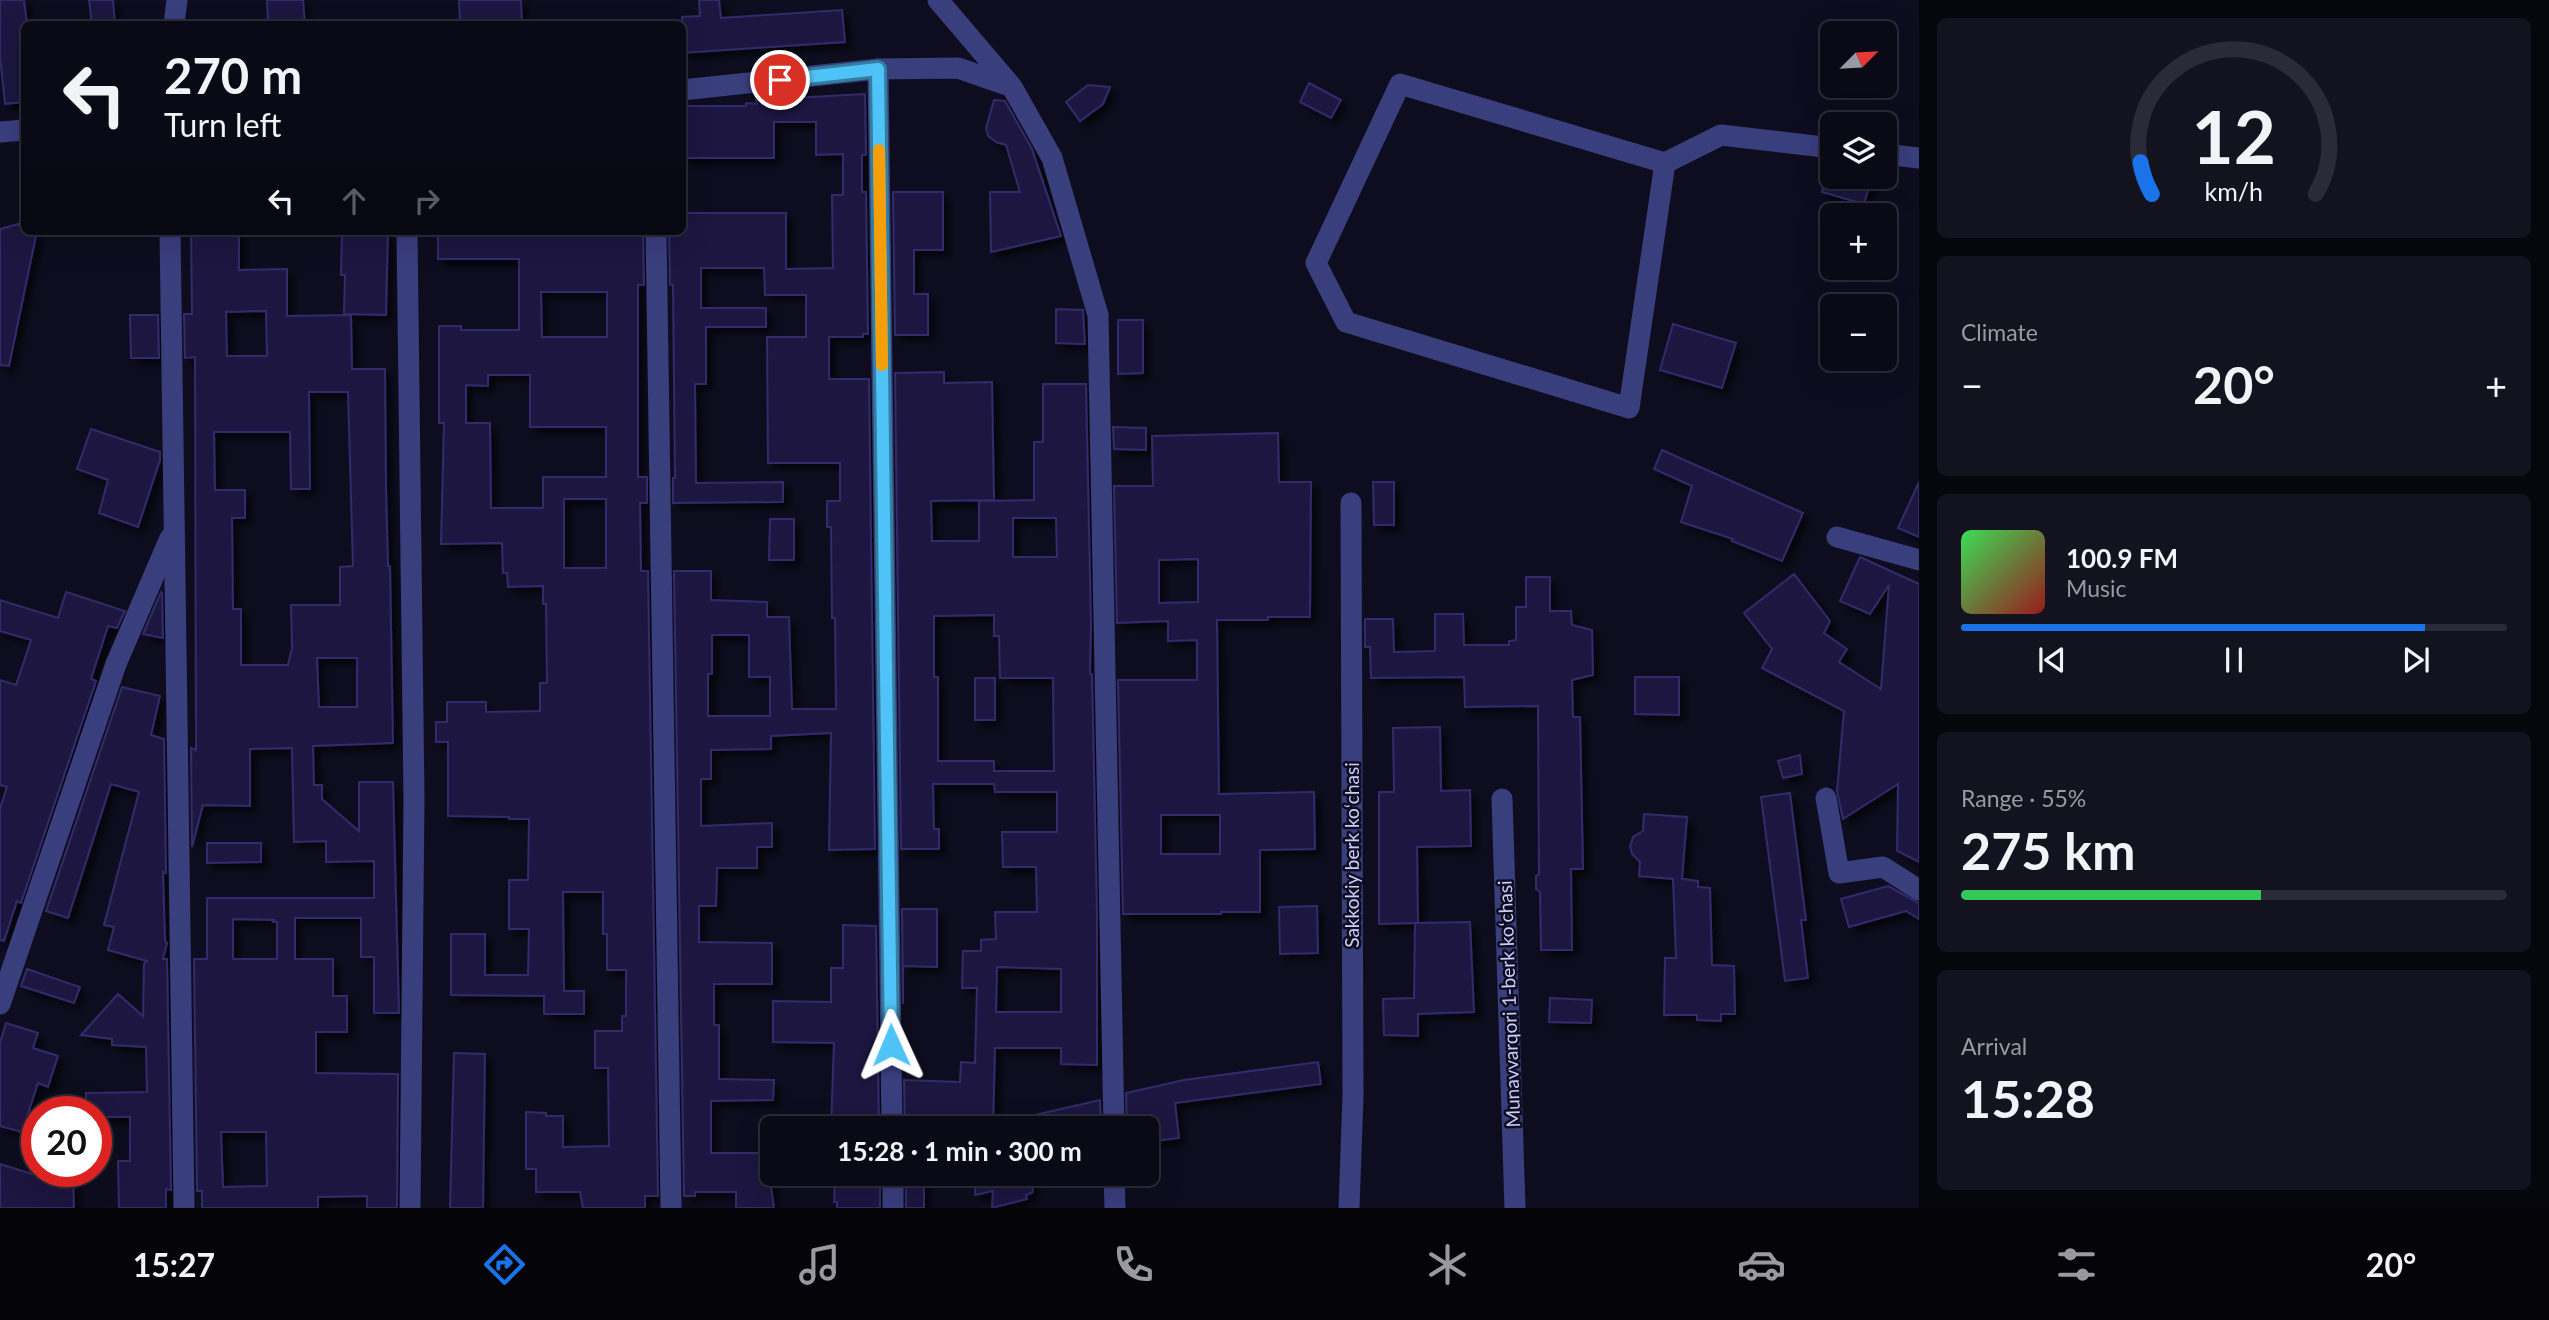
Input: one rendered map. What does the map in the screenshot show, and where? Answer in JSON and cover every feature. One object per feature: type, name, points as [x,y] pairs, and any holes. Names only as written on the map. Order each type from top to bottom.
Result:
[{"type":"street","points":[[174,21],[177,0]]},
{"type":"street","points":[[938,0],[1012,87],[1052,158],[1098,315],[1114,1116]]},
{"type":"street","points":[[686,90],[878,69],[958,68],[1012,87]]},
{"type":"street","points":[[878,69],[892,1116]]},
{"type":"street","points":[[1665,163],[1629,408],[1346,322],[1317,263],[1400,84],[1665,163],[1721,135],[1820,147]]},
{"type":"street","points":[[0,132],[21,130]]},
{"type":"street","points":[[1897,155],[1919,158]]},
{"type":"street","points":[[170,235],[184,1208]]},
{"type":"street","points":[[407,235],[414,800],[410,1208]]},
{"type":"street","points":[[656,235],[671,1208]]},
{"type":"street","name":"Sakkokiy berk koʻchasi","points":[[1349,1208],[1353,1096],[1351,503]]},
{"type":"street","points":[[0,1003],[116,664],[174,530]]},
{"type":"street","points":[[1836,537],[1919,560]]},
{"type":"street","points":[[1826,798],[1839,873],[1883,867],[1919,890]]},
{"type":"street","name":"Munavvarqori 1-berk koʻchasi","points":[[1502,799],[1515,1208]]},
{"type":"street","points":[[893,1186],[893,1208]]},
{"type":"street","points":[[1114,1186],[1115,1208]]},
{"type":"building","points":[[0,0],[24,0],[27,21],[21,21],[21,102],[5,104],[0,56]]},
{"type":"building","points":[[89,0],[113,0],[115,21],[92,21]]},
{"type":"building","points":[[267,0],[303,0],[305,21],[268,21]]},
{"type":"building","points":[[459,0],[521,0],[522,21],[460,21]]},
{"type":"building","points":[[699,0],[719,0],[721,18],[842,10],[845,42],[686,53],[686,21],[682,21],[682,17],[700,16]]},
{"type":"building","points":[[1309,83],[1341,100],[1331,118],[1300,102]]},
{"type":"building","points":[[1088,85],[1110,87],[1103,104],[1080,121],[1066,102]]},
{"type":"building","points":[[865,94],[866,155],[862,155],[862,192],[866,192],[868,334],[863,334],[863,337],[829,337],[829,379],[869,379],[875,849],[829,850],[831,733],[771,736],[771,749],[711,750],[711,779],[701,779],[701,826],[772,823],[772,847],[757,847],[757,868],[717,868],[716,906],[699,906],[699,942],[772,943],[772,984],[714,984],[714,1025],[719,1025],[719,1079],[774,1080],[773,1100],[711,1101],[711,1153],[760,1153],[760,1186],[771,1186],[774,1208],[736,1208],[736,1192],[695,1192],[695,1196],[684,1196],[674,571],[711,571],[711,600],[767,602],[767,617],[789,617],[792,709],[836,709],[835,618],[832,618],[831,527],[827,527],[827,501],[840,501],[840,463],[768,463],[767,337],[806,337],[806,295],[765,295],[764,268],[701,268],[701,308],[766,308],[766,327],[706,327],[706,384],[695,384],[696,483],[783,482],[783,502],[673,503],[673,285],[670,285],[669,235],[686,235],[686,213],[786,213],[786,269],[833,268],[832,195],[843,195],[843,154],[816,155],[816,122],[774,122],[774,158],[686,158],[686,106],[746,106],[746,103],[757,104],[756,100]],"holes":[[[712,635],[749,635],[749,677],[770,677],[770,716],[708,716]]]},
{"type":"building","points":[[994,100],[1005,101],[1032,149],[1061,236],[991,252],[990,192],[1020,192],[1006,145],[988,136],[986,128]]},
{"type":"building","points":[[1823,189],[1868,189],[1864,203],[1822,192]]},
{"type":"building","points":[[893,192],[943,192],[943,250],[914,250],[914,294],[928,294],[928,335],[895,335]]},
{"type":"building","points":[[21,223],[21,235],[36,235],[9,366],[0,365],[0,229]]},
{"type":"building","points":[[191,235],[239,235],[239,270],[287,269],[287,316],[351,315],[352,369],[385,369],[393,743],[313,746],[314,785],[322,785],[322,799],[359,831],[359,782],[393,782],[399,1013],[374,1013],[374,957],[361,957],[361,918],[295,918],[295,959],[333,959],[333,996],[347,996],[347,1032],[316,1032],[316,1073],[398,1074],[397,1208],[367,1208],[367,1196],[318,1197],[318,1208],[202,1208],[202,1191],[197,1191],[194,959],[207,959],[207,898],[374,898],[374,861],[326,862],[326,841],[294,842],[292,748],[250,749],[250,806],[203,805],[192,847],[191,748],[196,750],[195,357],[185,358],[184,314],[192,314]],"holes":[[[266,311],[267,356],[227,356],[226,312]],[[309,392],[348,392],[353,566],[340,567],[340,605],[291,605],[292,648],[288,665],[241,665],[241,609],[233,609],[232,518],[245,518],[245,490],[215,490],[214,432],[290,432],[291,489],[310,489]],[[317,658],[357,658],[357,707],[319,707]],[[233,919],[277,922],[277,959],[233,959]],[[221,1132],[266,1132],[267,1186],[223,1187]]]},
{"type":"building","points":[[342,235],[388,235],[386,315],[344,314],[345,275],[341,275]]},
{"type":"building","points":[[438,235],[643,235],[644,285],[638,285],[638,477],[647,477],[647,503],[640,503],[641,571],[648,571],[658,1196],[645,1196],[645,1208],[583,1208],[580,1192],[536,1192],[536,1169],[526,1169],[526,1112],[563,1116],[563,1147],[609,1146],[608,1068],[595,1068],[595,1031],[622,1031],[622,1016],[626,1016],[626,970],[607,970],[607,934],[603,934],[603,892],[563,892],[564,991],[584,991],[584,1014],[544,1014],[544,996],[451,995],[451,934],[485,934],[485,975],[528,975],[529,929],[509,929],[509,880],[528,880],[529,819],[448,816],[448,742],[436,742],[436,722],[447,722],[447,702],[486,702],[486,712],[540,711],[540,683],[547,683],[546,604],[543,604],[543,586],[508,587],[507,573],[503,573],[502,543],[441,544],[444,423],[439,423],[439,326],[461,326],[461,330],[519,330],[519,259],[438,259]],"holes":[[[541,292],[607,292],[607,337],[542,337]],[[488,375],[530,375],[530,427],[606,427],[606,477],[543,477],[543,508],[491,508],[490,423],[466,423],[466,385],[488,386]],[[564,499],[606,499],[606,568],[564,568]]]},
{"type":"building","points":[[1056,309],[1083,310],[1085,344],[1056,343]]},
{"type":"building","points":[[130,315],[158,315],[159,358],[131,358]]},
{"type":"building","points":[[1118,320],[1143,320],[1143,373],[1118,374]]},
{"type":"building","points":[[1673,324],[1736,343],[1722,388],[1660,370]]},
{"type":"building","points":[[944,372],[944,383],[992,382],[994,500],[931,501],[932,541],[979,541],[979,501],[1034,500],[1034,442],[1043,442],[1043,384],[1086,384],[1097,914],[1097,1065],[1061,1064],[1061,1048],[995,1048],[993,1116],[905,1116],[904,1080],[960,1082],[961,1062],[975,1063],[977,988],[962,988],[963,951],[981,951],[981,940],[996,939],[995,912],[1037,912],[1036,867],[1003,867],[1002,832],[1057,832],[1057,792],[995,792],[994,784],[933,784],[934,829],[939,829],[939,849],[901,849],[895,373]],"holes":[[[1013,518],[1056,518],[1057,557],[1013,557]],[[994,615],[994,636],[999,636],[1000,678],[1053,678],[1054,771],[994,771],[994,761],[938,761],[938,677],[934,677],[934,616]],[[997,967],[1061,969],[1061,1012],[996,1012]]]},
{"type":"building","points":[[1113,427],[1146,428],[1146,450],[1114,449]]},
{"type":"building","points":[[91,429],[160,452],[160,460],[138,527],[99,513],[108,480],[77,469]]},
{"type":"building","points":[[1278,433],[1279,482],[1311,482],[1310,617],[1217,620],[1219,794],[1314,792],[1315,849],[1260,850],[1260,912],[1123,914],[1118,680],[1197,680],[1197,640],[1168,641],[1168,621],[1117,623],[1114,486],[1153,486],[1152,436]],"holes":[[[1198,559],[1198,602],[1159,603],[1159,560]],[[1161,815],[1220,815],[1220,854],[1161,854]]]},
{"type":"building","points":[[1662,450],[1803,513],[1782,561],[1732,541],[1733,539],[1681,522],[1692,486],[1654,469]]},
{"type":"building","points":[[1373,482],[1394,482],[1394,525],[1374,525]]},
{"type":"building","points":[[1919,482],[1919,537],[1898,528]]},
{"type":"building","points":[[770,519],[794,519],[794,560],[769,560]]},
{"type":"building","points":[[1860,557],[1919,584],[1919,862],[1897,851],[1898,784],[1843,819],[1837,791],[1844,711],[1762,668],[1772,649],[1744,613],[1794,574],[1830,621],[1824,633],[1847,649],[1839,662],[1881,689],[1889,585],[1870,614],[1840,601]]},
{"type":"building","points":[[1526,577],[1550,577],[1550,611],[1571,611],[1572,625],[1592,630],[1593,675],[1572,680],[1573,717],[1580,717],[1583,869],[1571,869],[1572,950],[1541,950],[1540,892],[1536,889],[1536,876],[1539,874],[1538,706],[1465,707],[1464,677],[1371,678],[1370,647],[1365,647],[1365,619],[1393,619],[1394,652],[1435,651],[1435,614],[1463,614],[1464,645],[1509,645],[1509,641],[1516,640],[1516,607],[1526,607]]},
{"type":"building","points":[[66,592],[125,611],[117,628],[108,626],[91,679],[96,681],[21,903],[17,901],[4,941],[0,940],[0,809],[7,787],[0,785],[0,680],[16,685],[31,640],[0,631],[0,600],[58,618]]},
{"type":"building","points":[[162,593],[163,638],[143,634]]},
{"type":"building","points":[[1635,677],[1679,677],[1679,715],[1635,714]]},
{"type":"building","points":[[975,678],[995,678],[995,720],[975,720]]},
{"type":"building","points":[[122,687],[160,696],[151,735],[164,739],[166,873],[163,872],[167,943],[163,959],[167,959],[171,1190],[166,1189],[166,1208],[119,1208],[118,1161],[130,1161],[130,1117],[112,1117],[112,1096],[86,1096],[86,1093],[147,1092],[146,1047],[112,1045],[112,1039],[81,1035],[118,994],[143,1016],[144,964],[147,961],[108,950],[114,927],[104,925],[139,792],[111,784],[68,918],[46,911]]},
{"type":"building","points":[[1440,727],[1441,791],[1470,790],[1471,846],[1417,847],[1418,923],[1379,924],[1379,792],[1394,792],[1393,728]]},
{"type":"building","points":[[1800,755],[1802,774],[1783,778],[1778,761]]},
{"type":"building","points":[[1790,793],[1806,920],[1801,920],[1808,978],[1785,981],[1761,797]]},
{"type":"building","points":[[1644,814],[1687,817],[1682,879],[1698,881],[1698,887],[1710,888],[1712,965],[1734,966],[1735,1014],[1721,1014],[1721,1021],[1697,1020],[1697,1015],[1664,1015],[1665,958],[1676,958],[1673,879],[1639,876],[1640,862],[1632,854],[1630,846],[1633,837],[1643,831]]},
{"type":"building","points":[[207,843],[261,843],[261,862],[207,863]]},
{"type":"building","points":[[1888,886],[1919,903],[1919,919],[1906,911],[1849,927],[1841,899]]},
{"type":"building","points":[[1317,906],[1318,953],[1280,954],[1279,907]]},
{"type":"building","points":[[902,909],[937,909],[937,967],[903,966],[903,1004]]},
{"type":"building","points":[[1470,922],[1474,1012],[1418,1014],[1418,1036],[1384,1035],[1383,999],[1414,998],[1415,923]]},
{"type":"building","points":[[843,925],[876,926],[879,1116],[831,1116],[834,1043],[773,1042],[773,1001],[831,1002],[831,968],[843,968]]},
{"type":"building","points":[[27,969],[80,987],[74,1003],[21,986]]},
{"type":"building","points":[[1550,998],[1592,1000],[1591,1023],[1549,1022]]},
{"type":"building","points":[[6,1023],[38,1033],[33,1048],[58,1056],[48,1087],[38,1083],[34,1096],[21,1096],[21,1132],[0,1126],[0,1043]]},
{"type":"building","points":[[454,1053],[485,1054],[483,1208],[450,1208]]},
{"type":"building","points":[[1318,1062],[1321,1084],[1175,1103],[1179,1138],[1159,1140],[1159,1116],[1127,1116],[1126,1093],[1184,1080]]},
{"type":"building","points":[[1100,1100],[1101,1116],[1031,1116]]},
{"type":"building","points":[[0,1164],[21,1171],[21,1187],[73,1187],[74,1208],[0,1208]]},
{"type":"building","points":[[835,1186],[880,1186],[880,1208],[837,1208],[837,1202],[834,1202]]},
{"type":"building","points":[[906,1186],[924,1186],[924,1208],[906,1208]]},
{"type":"building","points":[[975,1186],[1033,1186],[1033,1192],[1026,1195],[1027,1199],[992,1208],[993,1191],[975,1195]]},
{"type":"slow traffic","points":[[879,150],[882,365]]},
{"type":"route","points":[[780,80],[878,69],[891,1045]]}]
